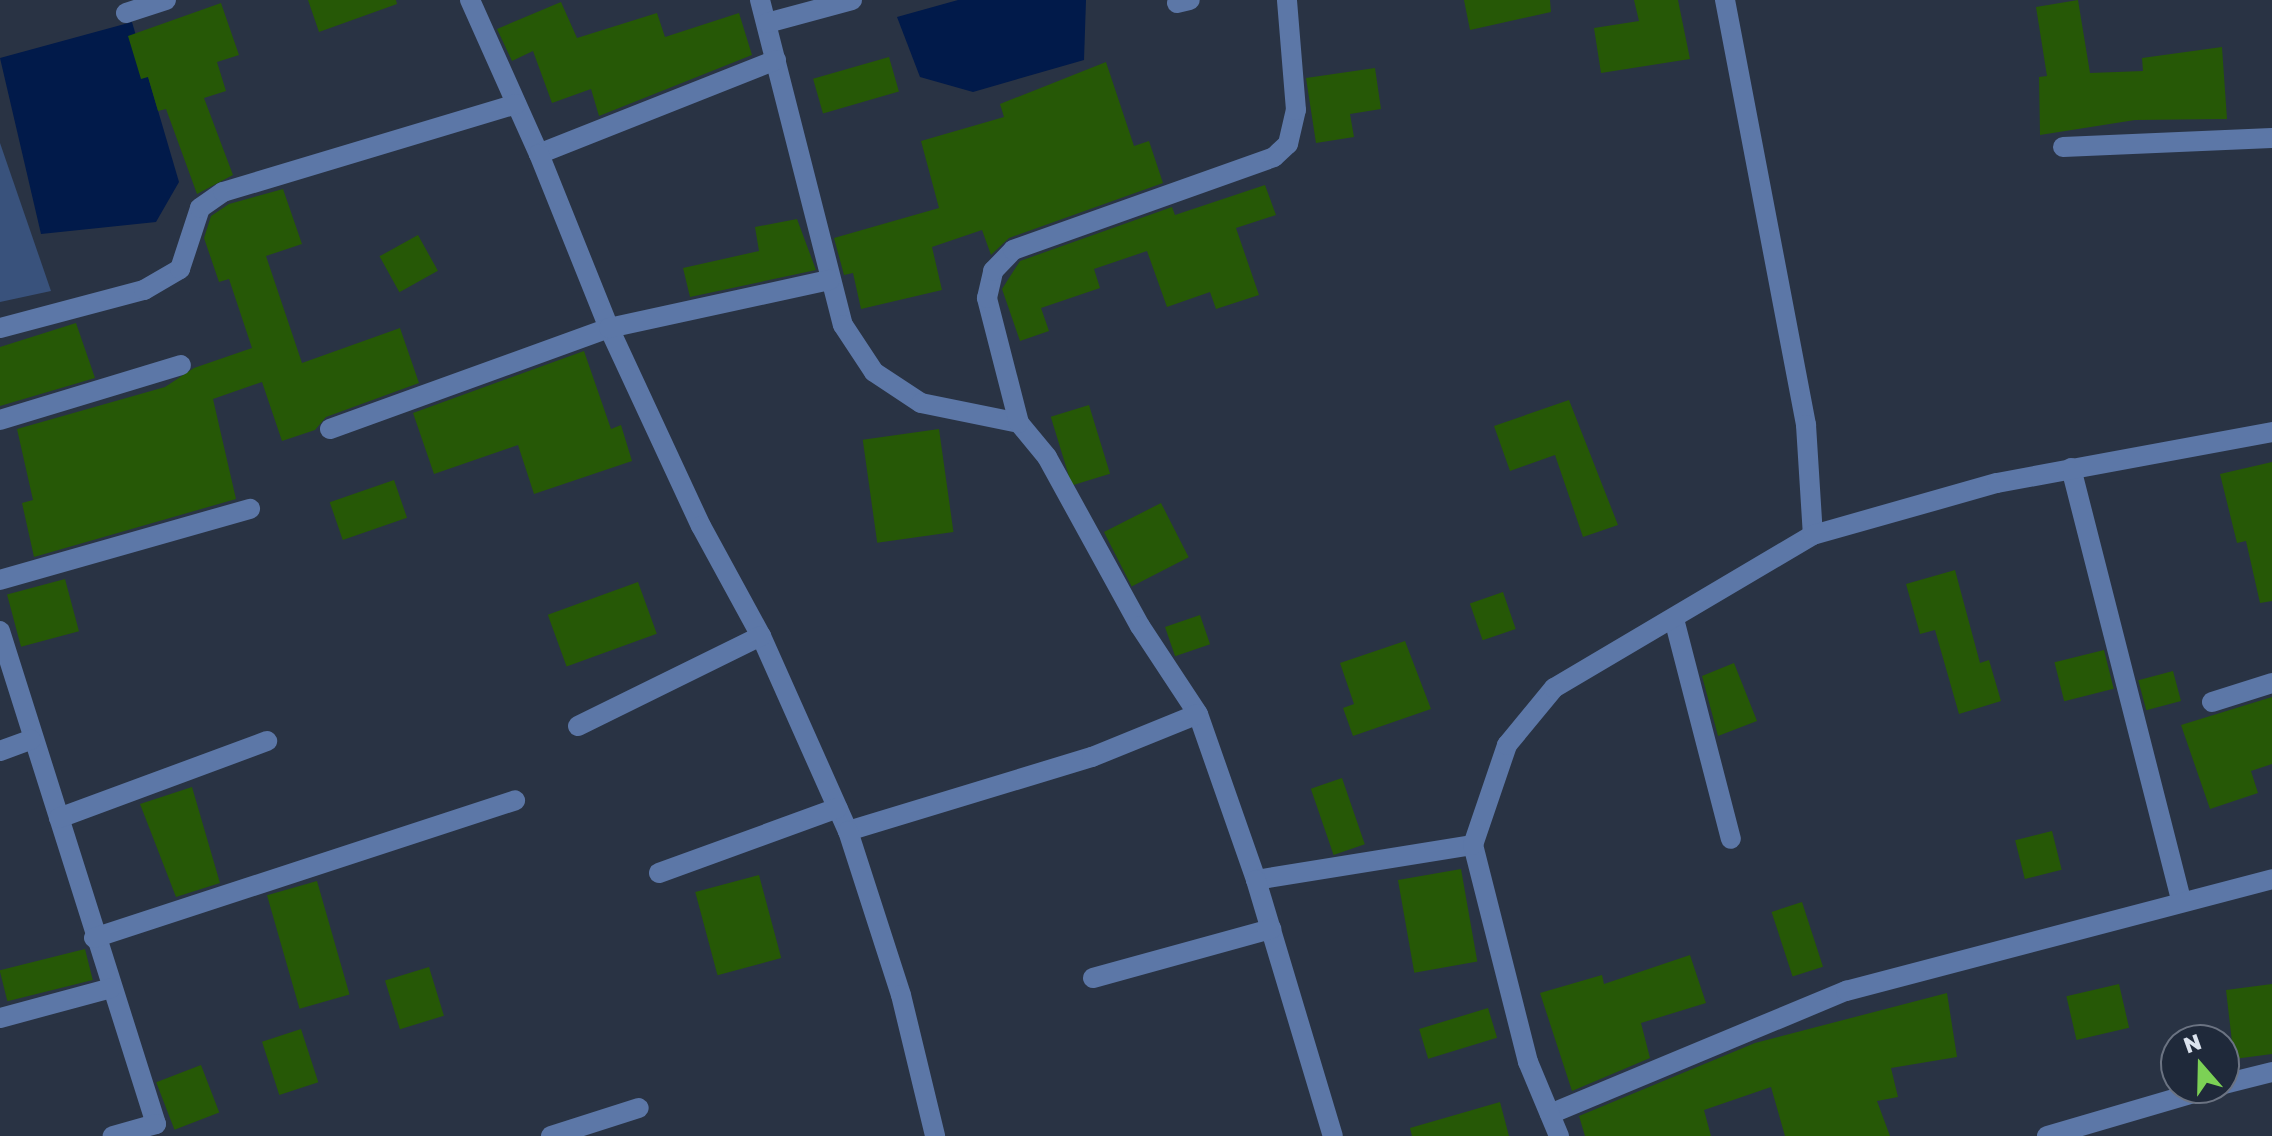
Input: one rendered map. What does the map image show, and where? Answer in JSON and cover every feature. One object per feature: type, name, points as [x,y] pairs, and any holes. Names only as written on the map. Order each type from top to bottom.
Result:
[{"type":"street","points":[[126,13],[166,0]]},
{"type":"street","points":[[470,0],[539,154],[609,328],[701,526],[761,636],[848,831],[901,995],[935,1136]]},
{"type":"street","points":[[760,0],[843,325],[874,372],[921,403],[1019,423]]},
{"type":"street","points":[[767,23],[852,0]]},
{"type":"street","points":[[1287,0],[1296,110],[1288,144],[1274,157],[1013,250],[993,271],[987,298],[1019,423],[1047,457],[1140,626],[1198,714],[1256,880],[1333,1136]]},
{"type":"street","points":[[1725,0],[1806,425],[1813,535]]},
{"type":"street","points":[[539,154],[776,60]]},
{"type":"street","points":[[0,328],[144,290],[180,269],[200,208],[223,192],[516,104]]},
{"type":"street","points":[[2063,147],[2272,138]]},
{"type":"street","points":[[330,429],[609,328],[830,280]]},
{"type":"street","points":[[0,420],[181,365]]},
{"type":"street","points":[[1559,1136],[1528,1062],[1473,845],[1507,745],[1554,688],[1813,535],[2071,468],[2272,432]]},
{"type":"street","points":[[2071,468],[2181,901]]},
{"type":"street","points":[[0,580],[250,509]]},
{"type":"street","points":[[1674,619],[1731,839]]},
{"type":"street","points":[[0,631],[31,740],[59,818],[94,938],[157,1130],[113,1136]]},
{"type":"street","points":[[578,726],[761,636]]},
{"type":"street","points":[[2212,702],[2272,683]]},
{"type":"street","points":[[848,831],[1092,757],[1198,714]]},
{"type":"street","points":[[0,751],[31,740]]},
{"type":"street","points":[[59,818],[267,741]]},
{"type":"street","points":[[94,938],[515,800]]},
{"type":"street","points":[[659,873],[838,808]]},
{"type":"street","points":[[1256,880],[1473,845]]},
{"type":"street","points":[[1550,1114],[1846,991],[2272,879]]},
{"type":"street","points":[[1093,978],[1271,929]]},
{"type":"street","points":[[0,1018],[111,988]]},
{"type":"street","points":[[2240,1080],[2272,1072]]},
{"type":"street","points":[[2047,1136],[2160,1103]]},
{"type":"street","points":[[551,1136],[639,1108]]},
{"type":"shaded area","points":[[958,0],[1086,0],[1084,60],[973,92],[920,77],[897,17]]},
{"type":"shaded area","points":[[132,22],[179,182],[156,222],[41,234],[0,58]]},
{"type":"shaded area","points":[[0,143],[51,291],[0,302]]},
{"type":"building","points":[[308,0],[396,0],[397,4],[319,32]]},
{"type":"building","points":[[1464,0],[1550,0],[1551,12],[1470,30]]},
{"type":"building","points":[[1634,0],[1678,0],[1690,59],[1601,73],[1594,28],[1639,21]]},
{"type":"building","points":[[2078,0],[2090,73],[2143,71],[2142,58],[2222,47],[2227,119],[2135,120],[2040,135],[2039,77],[2047,76],[2036,7]]},
{"type":"building","points":[[561,2],[577,38],[657,13],[665,37],[739,13],[752,55],[599,116],[591,89],[552,103],[533,51],[512,61],[497,29]]},
{"type":"building","points":[[221,3],[239,55],[217,62],[226,91],[204,98],[233,175],[197,194],[166,109],[158,111],[148,77],[141,79],[128,36]]},
{"type":"building","points":[[889,57],[899,92],[823,113],[813,79]]},
{"type":"building","points":[[1106,62],[1134,146],[1149,141],[1163,183],[1009,238],[991,255],[982,230],[932,247],[942,290],[861,309],[853,273],[844,275],[834,238],[939,208],[921,141],[1004,117],[1000,104]]},
{"type":"building","points":[[1375,68],[1381,109],[1350,114],[1354,137],[1316,143],[1306,78]]},
{"type":"building","points":[[1265,185],[1276,215],[1236,228],[1259,295],[1216,309],[1210,292],[1167,307],[1147,251],[1094,269],[1100,288],[1041,308],[1049,331],[1020,341],[1002,289],[1020,261],[1172,207],[1175,215]]},
{"type":"building","points":[[283,189],[302,244],[266,256],[302,363],[400,328],[419,383],[326,417],[315,430],[282,441],[262,382],[213,399],[236,499],[34,557],[22,503],[33,500],[17,429],[165,387],[194,368],[252,348],[229,279],[219,282],[204,238],[211,216],[229,204]]},
{"type":"building","points":[[797,219],[816,270],[690,297],[683,268],[759,251],[755,227]]},
{"type":"building","points":[[418,235],[438,271],[399,292],[380,256]]},
{"type":"building","points":[[76,323],[95,378],[0,406],[0,347]]},
{"type":"building","points":[[584,351],[611,429],[621,425],[632,461],[534,494],[518,445],[434,474],[413,413]]},
{"type":"building","points":[[1569,400],[1618,525],[1583,537],[1555,455],[1510,471],[1494,426]]},
{"type":"building","points":[[1089,405],[1110,474],[1072,486],[1051,417]]},
{"type":"building","points":[[939,429],[953,532],[877,543],[863,440]]},
{"type":"building","points":[[2272,462],[2272,601],[2260,603],[2246,541],[2237,543],[2220,474]]},
{"type":"building","points":[[394,480],[407,518],[343,540],[330,502]]},
{"type":"building","points":[[1161,503],[1189,557],[1132,586],[1104,532]]},
{"type":"building","points":[[1955,570],[1980,663],[1989,660],[2001,701],[1959,714],[1935,630],[1920,634],[1906,584]]},
{"type":"building","points":[[65,579],[79,631],[21,647],[7,595]]},
{"type":"building","points":[[638,582],[657,634],[567,667],[548,615]]},
{"type":"building","points":[[1503,592],[1516,629],[1483,640],[1470,603]]},
{"type":"building","points":[[1200,615],[1210,644],[1175,656],[1165,627]]},
{"type":"building","points":[[1405,641],[1431,709],[1353,736],[1343,708],[1354,704],[1340,663]]},
{"type":"building","points":[[2104,650],[2114,689],[2064,701],[2055,662]]},
{"type":"building","points":[[1734,663],[1757,721],[1718,736],[1702,676]]},
{"type":"building","points":[[2173,671],[2181,701],[2146,710],[2138,680]]},
{"type":"building","points":[[2272,697],[2272,764],[2251,771],[2258,793],[2210,809],[2181,725]]},
{"type":"building","points":[[1342,778],[1365,844],[1334,855],[1311,789]]},
{"type":"building","points":[[192,787],[220,883],[176,897],[140,804]]},
{"type":"building","points":[[2052,831],[2062,870],[2025,879],[2015,840]]},
{"type":"building","points":[[1461,869],[1477,962],[1414,973],[1398,880]]},
{"type":"building","points":[[759,875],[781,958],[718,975],[695,892]]},
{"type":"building","points":[[317,881],[350,994],[300,1009],[267,895]]},
{"type":"building","points":[[1802,902],[1823,967],[1793,977],[1772,912]]},
{"type":"building","points":[[85,949],[93,980],[7,1001],[0,970]]},
{"type":"building","points":[[1690,955],[1706,1003],[1641,1023],[1650,1058],[1572,1091],[1540,993],[1602,975],[1604,984]]},
{"type":"building","points":[[429,967],[444,1016],[400,1029],[385,980]]},
{"type":"building","points":[[2119,984],[2129,1028],[2077,1040],[2066,996]]},
{"type":"building","points":[[2272,984],[2272,1054],[2240,1058],[2240,1024],[2230,1024],[2226,990]]},
{"type":"building","points":[[1947,993],[1957,1057],[1891,1068],[1898,1097],[1877,1101],[1890,1136],[1785,1136],[1771,1087],[1704,1110],[1711,1136],[1585,1136],[1579,1116],[1755,1043]]},
{"type":"building","points":[[1488,1008],[1497,1038],[1428,1059],[1419,1029]]},
{"type":"building","points":[[301,1029],[318,1082],[279,1095],[262,1042]]},
{"type":"building","points":[[201,1065],[219,1113],[174,1130],[156,1082]]},
{"type":"building","points":[[1500,1102],[1509,1136],[1412,1136],[1410,1128]]}]
